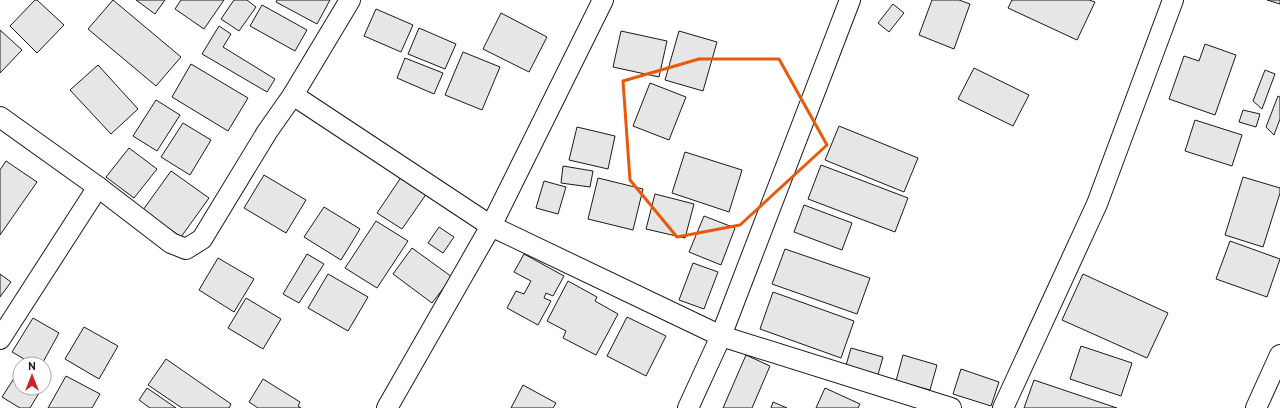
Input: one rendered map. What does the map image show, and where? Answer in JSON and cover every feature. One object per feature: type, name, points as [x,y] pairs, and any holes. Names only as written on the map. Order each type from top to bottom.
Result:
[{"type":"street","points":[[2,122],[98,187],[171,243],[186,249],[202,239],[267,132],[293,96],[350,0]]},
{"type":"street","points":[[387,408],[491,226],[603,0]]},
{"type":"street","points":[[688,408],[721,336],[850,0]]},
{"type":"street","points":[[1003,408],[1097,204],[1172,0]]},
{"type":"street","points":[[293,96],[491,226],[721,336],[951,408]]},
{"type":"street","points":[[0,339],[98,187]]},
{"type":"street","points":[[1256,408],[1280,355]]},
{"type":"highlighted area","points":[[699,59],[779,59],[827,145],[740,225],[677,237],[630,180],[623,81]]},
{"type":"building","points":[[35,0],[37,0],[64,25],[37,53],[10,26]]},
{"type":"building","points":[[113,0],[181,57],[156,86],[88,29]]},
{"type":"building","points":[[136,0],[165,0],[155,14]]},
{"type":"building","points":[[181,0],[224,0],[204,29],[175,9]]},
{"type":"building","points":[[234,0],[247,0],[256,7],[239,31],[221,19]]},
{"type":"building","points":[[277,0],[330,0],[317,24],[276,2]]},
{"type":"building","points":[[932,0],[959,0],[970,4],[954,49],[919,35]]},
{"type":"building","points":[[1012,0],[1089,0],[1095,2],[1077,40],[1008,8]]},
{"type":"building","points":[[1267,0],[1280,0],[1280,4]]},
{"type":"building","points":[[893,4],[904,13],[889,32],[878,23]]},
{"type":"building","points":[[262,5],[307,30],[295,51],[250,26]]},
{"type":"building","points":[[376,9],[413,25],[401,52],[364,36]]},
{"type":"building","points":[[501,13],[547,37],[529,72],[483,49]]},
{"type":"building","points":[[219,26],[231,34],[223,47],[275,79],[267,92],[202,54]]},
{"type":"building","points":[[419,28],[456,44],[445,69],[408,54]]},
{"type":"building","points":[[0,30],[22,50],[0,73]]},
{"type":"building","points":[[621,31],[667,41],[659,77],[613,67]]},
{"type":"building","points":[[679,31],[717,42],[703,91],[665,80]]},
{"type":"building","points":[[1205,44],[1236,55],[1215,115],[1169,99],[1184,56],[1199,61]]},
{"type":"building","points":[[463,52],[500,67],[482,110],[445,95]]},
{"type":"building","points":[[405,58],[443,73],[434,94],[397,78]]},
{"type":"building","points":[[191,64],[248,98],[228,131],[172,97]]},
{"type":"building","points":[[98,65],[138,109],[111,134],[70,90]]},
{"type":"building","points":[[974,68],[1029,95],[1013,126],[958,99]]},
{"type":"building","points":[[1265,70],[1275,74],[1262,109],[1253,101]]},
{"type":"building","points":[[650,83],[686,97],[669,140],[633,126]]},
{"type":"building","points":[[1278,96],[1280,97],[1280,119],[1274,135],[1266,127]]},
{"type":"building","points":[[156,100],[180,115],[157,151],[133,136]]},
{"type":"building","points":[[1243,110],[1260,114],[1256,127],[1239,122]]},
{"type":"building","points":[[1195,120],[1242,135],[1232,166],[1185,151]]},
{"type":"building","points":[[183,123],[211,140],[190,175],[161,157]]},
{"type":"building","points":[[839,126],[918,158],[904,192],[825,160]]},
{"type":"building","points":[[577,127],[615,136],[608,169],[569,160]]},
{"type":"building","points":[[129,148],[157,169],[134,198],[106,177]]},
{"type":"building","points":[[685,152],[742,170],[729,212],[672,193]]},
{"type":"building","points":[[6,161],[37,182],[0,235],[0,170]]},
{"type":"building","points":[[821,165],[908,198],[895,232],[808,199]]},
{"type":"building","points":[[563,166],[593,171],[590,187],[561,183]]},
{"type":"building","points":[[171,171],[209,198],[181,237],[143,210]]},
{"type":"building","points":[[264,175],[306,200],[286,233],[244,208]]},
{"type":"building","points":[[402,176],[427,193],[402,229],[377,213]]},
{"type":"building","points":[[1243,177],[1280,188],[1280,193],[1263,247],[1225,235]]},
{"type":"building","points":[[598,178],[643,189],[633,230],[588,219]]},
{"type":"building","points":[[544,181],[566,187],[558,214],[536,208]]},
{"type":"building","points":[[655,194],[694,204],[685,238],[646,229]]},
{"type":"building","points":[[804,205],[852,223],[842,250],[794,232]]},
{"type":"building","points":[[324,207],[360,229],[341,260],[304,237]]},
{"type":"building","points":[[704,216],[735,228],[721,265],[689,252]]},
{"type":"building","points":[[376,221],[408,241],[377,288],[345,268]]},
{"type":"building","points":[[439,227],[454,237],[443,253],[428,243]]},
{"type":"building","points":[[1230,241],[1280,259],[1267,297],[1216,279]]},
{"type":"building","points":[[412,248],[452,277],[432,303],[393,274]]},
{"type":"building","points":[[785,249],[870,278],[857,314],[772,284]]},
{"type":"building","points":[[307,254],[324,264],[299,303],[283,294]]},
{"type":"building","points":[[524,254],[564,276],[553,296],[546,293],[544,298],[551,301],[538,325],[507,308],[516,291],[524,294],[531,281],[514,272]]},
{"type":"building","points":[[218,258],[254,279],[234,312],[199,290]]},
{"type":"building","points":[[693,263],[718,272],[704,309],[679,300]]},
{"type":"building","points":[[0,274],[11,282],[0,297]]},
{"type":"building","points":[[328,274],[368,297],[348,331],[308,308]]},
{"type":"building","points":[[1083,274],[1168,313],[1147,358],[1062,320]]},
{"type":"building","points":[[568,281],[597,297],[595,301],[618,314],[596,355],[563,338],[566,331],[547,321]]},
{"type":"building","points":[[773,292],[854,321],[841,358],[760,329]]},
{"type":"building","points":[[246,298],[281,319],[263,349],[228,328]]},
{"type":"building","points":[[627,317],[666,336],[646,376],[607,356]]},
{"type":"building","points":[[33,318],[59,333],[46,356],[19,356],[12,352]]},
{"type":"building","points":[[84,327],[118,346],[99,379],[65,359]]},
{"type":"building","points":[[1081,346],[1132,363],[1121,396],[1070,379]]},
{"type":"building","points":[[851,348],[883,357],[877,378],[845,369]]},
{"type":"building","points":[[746,355],[770,366],[752,408],[723,408]]},
{"type":"building","points":[[903,355],[937,365],[930,390],[896,381]]},
{"type":"building","points":[[166,359],[231,404],[229,408],[182,408],[148,385]]},
{"type":"building","points":[[961,369],[999,382],[991,406],[953,394]]},
{"type":"building","points":[[66,376],[100,394],[92,408],[48,408]]},
{"type":"building","points":[[263,379],[300,402],[298,406],[301,408],[258,408],[249,402]]},
{"type":"building","points":[[1034,380],[1117,408],[1024,408]]},
{"type":"building","points":[[12,381],[12,396],[37,396],[30,408],[20,408],[2,397]]},
{"type":"building","points":[[523,385],[556,403],[553,408],[511,408]]},
{"type":"building","points":[[147,388],[176,408],[150,408],[139,400]]},
{"type":"building","points":[[825,388],[860,404],[858,408],[816,408]]},
{"type":"building","points":[[773,402],[787,408],[771,408]]}]
